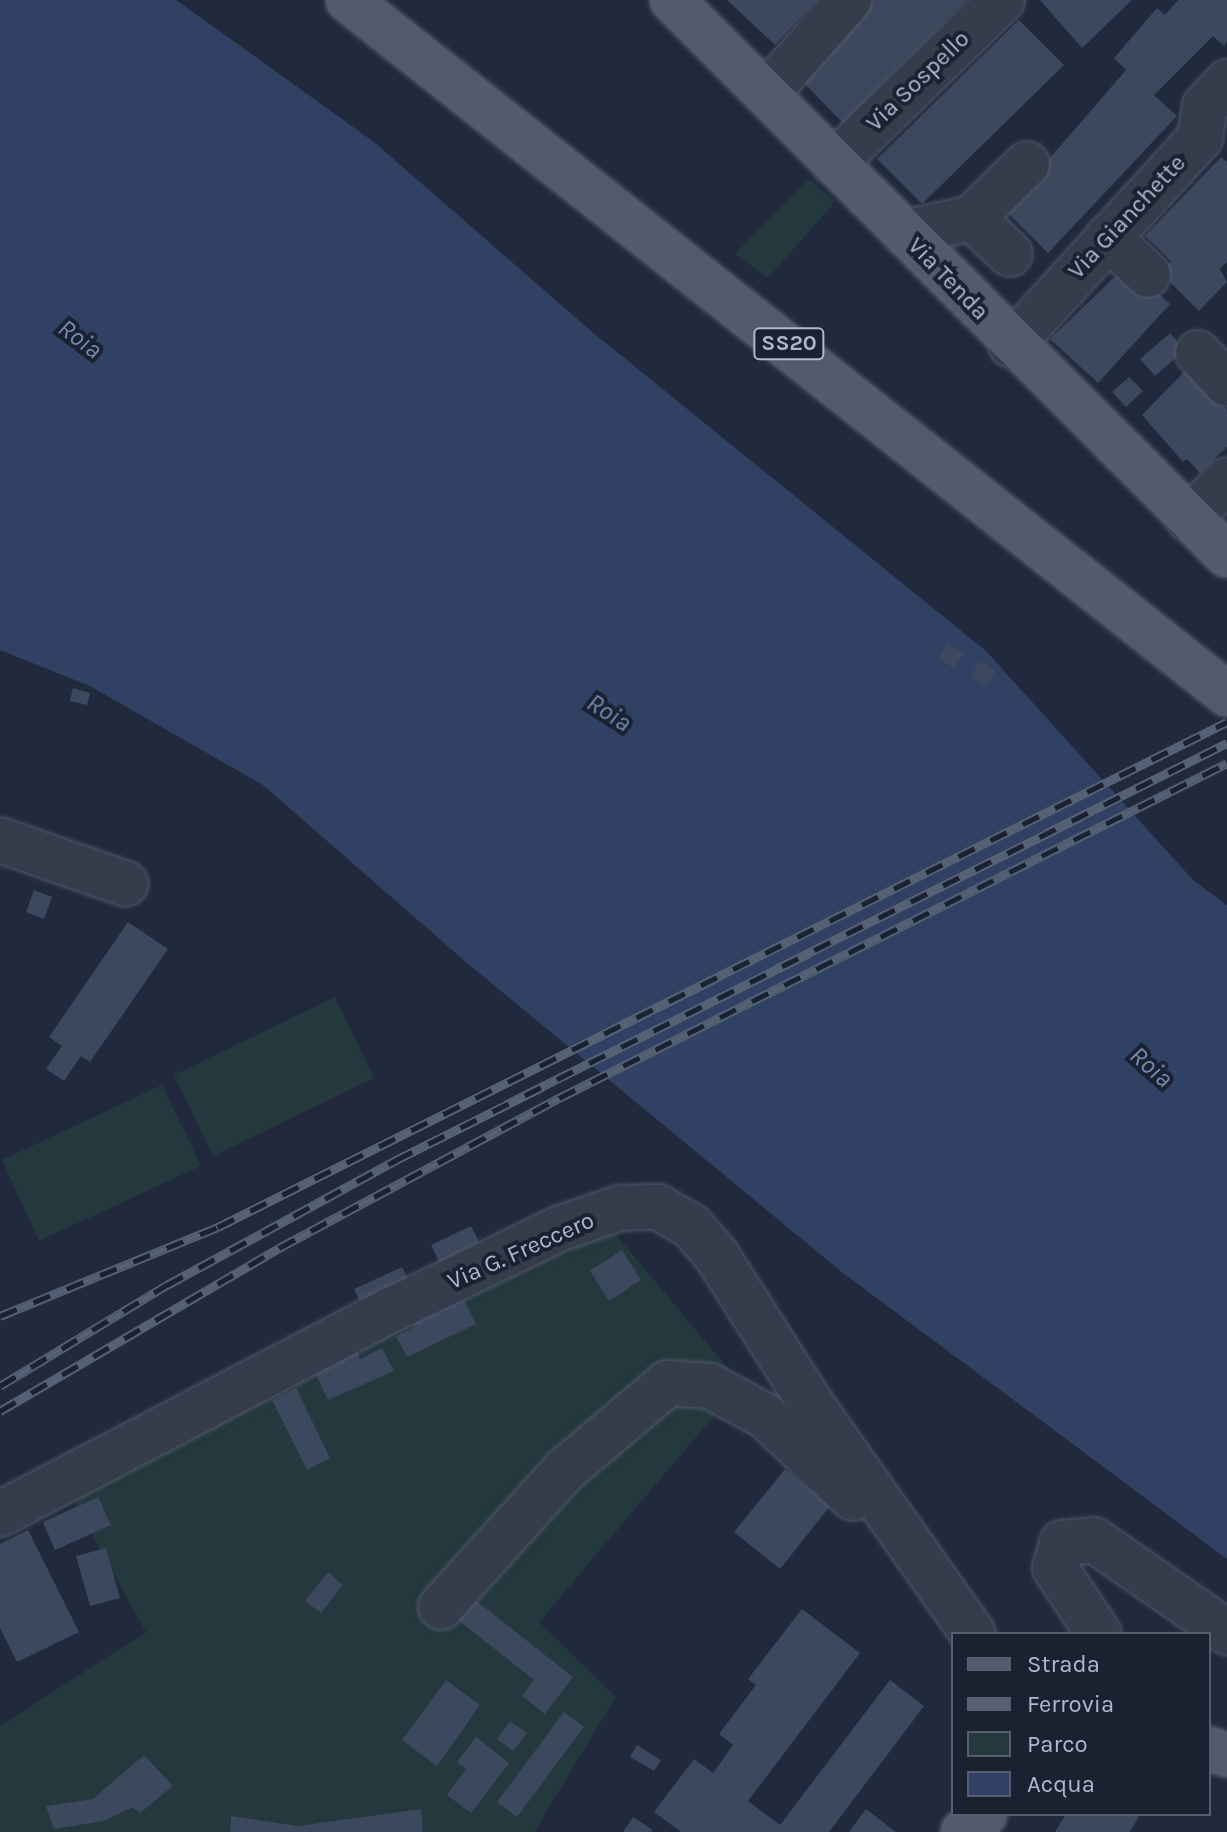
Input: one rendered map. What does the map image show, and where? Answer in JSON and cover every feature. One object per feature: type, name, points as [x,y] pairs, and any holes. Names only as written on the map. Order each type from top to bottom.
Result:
[{"type":"main road","name":"SS20","points":[[348,0],[1227,694]]},
{"type":"main road","name":"Via Tenda","points":[[672,0],[767,93],[1011,345],[1227,555]]},
{"type":"main road","points":[[963,1832],[983,1816]]},
{"type":"street","points":[[767,93],[849,0]]},
{"type":"street","name":"Via Sospello","points":[[834,163],[1002,0]]},
{"type":"street","name":"Via Gianchette","points":[[1011,345],[1200,138],[1205,106],[1227,82]]},
{"type":"street","points":[[904,233],[972,218],[1027,164]]},
{"type":"street","points":[[972,218],[1010,254]]},
{"type":"street","points":[[1108,237],[1148,275]]},
{"type":"street","points":[[1198,353],[1227,384]]},
{"type":"street","points":[[1189,519],[1227,480]]},
{"type":"street","points":[[0,840],[126,884]]},
{"type":"street","name":"Via G. Freccero","points":[[0,1514],[391,1310],[561,1228],[620,1208],[658,1207],[692,1227],[717,1256],[972,1632]]},
{"type":"street","points":[[441,1607],[565,1470],[668,1383],[710,1386],[765,1416],[873,1519],[900,1530]]},
{"type":"street","points":[[1098,1632],[1055,1568],[1062,1543],[1094,1540],[1209,1628]]},
{"type":"green space","points":[[808,179],[836,201],[768,278],[735,254]]},
{"type":"green space","points":[[335,997],[374,1078],[213,1156],[174,1075]]},
{"type":"green space","points":[[162,1085],[201,1166],[39,1241],[2,1160]]},
{"type":"green space","points":[[607,1224],[741,1384],[539,1622],[616,1697],[534,1832],[0,1832],[0,1726],[146,1632],[73,1500],[254,1402]]},
{"type":"water","name":"Roia","points":[[0,0],[176,0],[374,142],[591,331],[986,651],[1193,880],[1227,905],[1227,1559],[843,1273],[467,963],[263,785],[90,686],[0,650]]},
{"type":"building","points":[[727,0],[817,0],[775,45]]},
{"type":"building","points":[[873,0],[967,0],[843,123],[797,76]]},
{"type":"building","points":[[1040,0],[1132,0],[1082,48]]},
{"type":"building","points":[[1178,0],[1227,0],[1227,42],[1224,46],[1213,36],[1154,95],[1177,116],[1048,253],[1005,210],[1126,70],[1114,58],[1157,8],[1165,15]]},
{"type":"building","points":[[1019,20],[1064,65],[922,204],[877,159]]},
{"type":"building","points":[[1221,157],[1227,162],[1227,262],[1220,269],[1227,282],[1199,311],[1160,272],[1171,261],[1145,236]]},
{"type":"building","points":[[1127,265],[1170,304],[1098,383],[1050,339]]},
{"type":"building","points":[[1170,333],[1185,350],[1155,376],[1140,359]]},
{"type":"building","points":[[1187,369],[1227,410],[1227,447],[1200,473],[1187,459],[1183,462],[1142,415]]},
{"type":"building","points":[[1129,377],[1143,391],[1126,407],[1112,392]]},
{"type":"building","points":[[947,643],[964,653],[954,668],[938,659]]},
{"type":"building","points":[[980,661],[996,671],[986,687],[970,677]]},
{"type":"building","points":[[73,688],[90,693],[87,705],[70,701]]},
{"type":"building","points":[[34,890],[52,897],[44,919],[26,912]]},
{"type":"building","points":[[128,922],[168,949],[90,1062],[81,1056],[64,1081],[46,1069],[62,1046],[49,1037]]},
{"type":"building","points":[[471,1226],[482,1248],[442,1268],[431,1245]]},
{"type":"building","points":[[622,1250],[641,1280],[609,1301],[590,1271]]},
{"type":"building","points":[[402,1267],[410,1283],[361,1305],[354,1289]]},
{"type":"building","points":[[463,1297],[476,1324],[407,1357],[396,1336],[415,1327],[413,1321]]},
{"type":"building","points":[[382,1348],[394,1371],[328,1400],[315,1373],[357,1352],[360,1359]]},
{"type":"building","points":[[296,1388],[330,1458],[307,1470],[272,1400]]},
{"type":"building","points":[[785,1469],[830,1506],[780,1569],[734,1532]]},
{"type":"building","points":[[98,1497],[111,1525],[55,1550],[43,1522]]},
{"type":"building","points":[[28,1530],[79,1632],[17,1662],[0,1628],[0,1544]]},
{"type":"building","points":[[106,1548],[120,1598],[90,1606],[76,1556]]},
{"type":"building","points":[[328,1572],[343,1585],[321,1613],[305,1601]]},
{"type":"building","points":[[469,1595],[573,1677],[545,1714],[522,1696],[534,1680],[453,1616]]},
{"type":"building","points":[[802,1609],[860,1653],[748,1801],[780,1825],[890,1680],[924,1706],[829,1832],[681,1832],[654,1812],[694,1759],[713,1773],[733,1745],[719,1734],[756,1685],[748,1679]]},
{"type":"building","points":[[446,1680],[480,1705],[437,1766],[402,1740]]},
{"type":"building","points":[[564,1712],[584,1727],[517,1817],[497,1802]]},
{"type":"building","points":[[510,1721],[527,1733],[513,1751],[497,1739]]},
{"type":"building","points":[[476,1737],[509,1763],[471,1813],[447,1795],[466,1769],[457,1762]]},
{"type":"building","points":[[637,1745],[661,1760],[654,1771],[630,1757]]},
{"type":"building","points":[[144,1755],[173,1786],[140,1813],[133,1807],[104,1821],[54,1829],[46,1806],[93,1799]]},
{"type":"building","points":[[421,1809],[423,1832],[230,1832],[231,1816],[298,1826]]},
{"type":"building","points":[[866,1809],[896,1832],[849,1832]]},
{"type":"building","points":[[1065,1816],[1139,1816],[1130,1832],[1055,1832]]},
{"type":"building","points":[[633,1817],[653,1830],[623,1832]]},
{"type":"railway","points":[[0,1316],[218,1227],[1227,722]]},
{"type":"railway","points":[[0,1386],[167,1285],[396,1160],[1227,743]]},
{"type":"railway","points":[[0,1411],[279,1248],[559,1098],[1227,763]]}]
